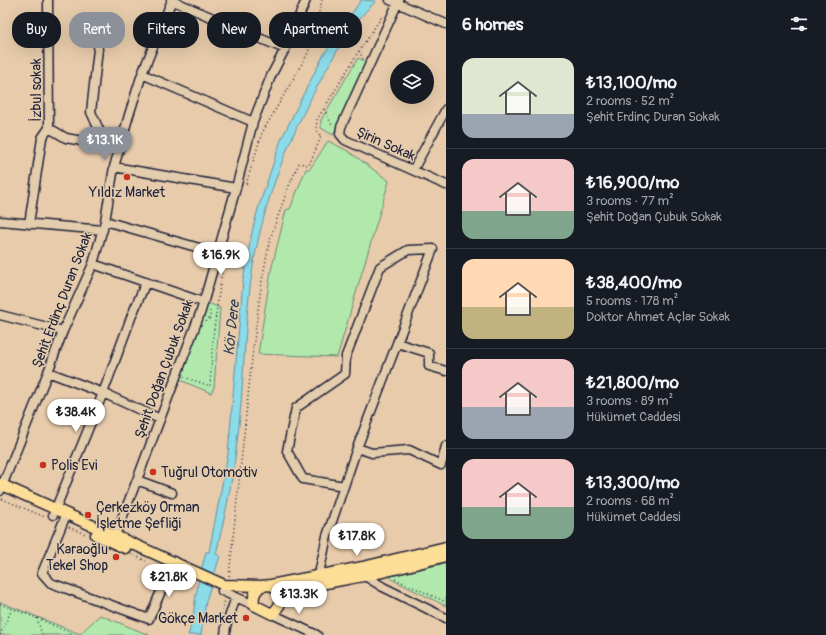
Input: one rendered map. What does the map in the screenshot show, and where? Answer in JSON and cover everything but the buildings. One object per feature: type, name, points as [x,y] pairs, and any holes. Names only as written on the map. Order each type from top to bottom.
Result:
[{"type":"main road","points":[[1,490],[56,512],[77,518],[171,568],[186,571]]},
{"type":"main road","points":[[56,512],[64,520],[114,539],[186,571],[225,585],[266,585],[363,567],[446,547]]},
{"type":"main road","points":[[64,520],[66,517],[77,518]]},
{"type":"main road","points":[[280,602],[292,592],[446,556]]},
{"type":"main road","points":[[266,585],[278,590],[280,602],[278,609],[272,614],[254,605],[254,594],[266,585]]},
{"type":"street","name":"İzbul sokak","points":[[29,224],[42,138],[49,128],[48,0]]},
{"type":"street","points":[[172,0],[285,49]]},
{"type":"street","name":"Şehit Erdinç Duran Sokak","points":[[1,490],[63,331],[93,264],[103,230],[114,167],[128,115],[142,74],[172,0]]},
{"type":"street","name":"Şehit Doğan Çubuk Sokak","points":[[114,539],[203,302],[236,188],[253,122],[271,76],[285,49],[306,0]]},
{"type":"street","points":[[395,1],[446,24]]},
{"type":"street","name":"Şirin Sokak","points":[[395,1],[341,127],[340,134],[345,140],[446,185]]},
{"type":"street","points":[[98,49],[91,112],[106,145]]},
{"type":"street","points":[[142,74],[253,122]]},
{"type":"street","points":[[413,170],[445,112]]},
{"type":"street","points":[[49,128],[66,138],[120,148]]},
{"type":"street","points":[[114,167],[236,188]]},
{"type":"street","points":[[0,221],[103,230]]},
{"type":"street","points":[[105,221],[217,253]]},
{"type":"street","points":[[321,575],[320,569],[327,536],[357,448],[433,249],[408,250],[380,267],[346,356],[345,374],[296,408],[287,451],[303,479],[344,486]]},
{"type":"street","points":[[93,264],[203,302]]},
{"type":"street","points":[[56,512],[146,282]]},
{"type":"street","points":[[0,315],[63,331]]},
{"type":"street","points":[[397,343],[429,353],[429,366],[446,371]]},
{"type":"street","points":[[48,372],[103,393],[160,419]]},
{"type":"street","points":[[357,448],[372,453],[409,450],[441,465],[446,446]]},
{"type":"street","points":[[137,480],[172,493]]},
{"type":"street","points":[[64,520],[42,573],[51,583],[149,620],[171,568]]},
{"type":"street","points":[[364,576],[446,618]]},
{"type":"street","points":[[225,585],[236,598],[254,605]]},
{"type":"street","points":[[225,635],[226,626],[236,598]]},
{"type":"street","points":[[280,602],[283,615],[288,621]]},
{"type":"street","points":[[272,614],[317,635]]},
{"type":"path","points":[[245,189],[262,133],[307,55],[313,40],[322,0]]},
{"type":"path","points":[[225,585],[262,280],[270,239],[288,188],[299,163],[309,165],[320,137],[316,129],[317,120],[358,50],[385,12]]},
{"type":"path","points":[[324,109],[335,133],[340,134]]},
{"type":"path","points":[[176,374],[210,386],[213,336],[222,266]]},
{"type":"path","points":[[0,502],[1,490]]},
{"type":"path","points":[[391,578],[446,602]]},
{"type":"path","points":[[0,604],[75,635]]},
{"type":"path","points":[[0,635],[12,609]]},
{"type":"path","points":[[37,618],[42,635]]},
{"type":"green space","points":[[358,58],[367,62],[333,135],[321,128],[321,120]]},
{"type":"green space","points":[[328,141],[348,151],[389,181],[337,357],[258,354],[271,271],[286,210],[290,209],[306,169],[310,169]]},
{"type":"green space","points":[[208,303],[220,308],[214,387],[211,393],[180,380]]},
{"type":"green space","points":[[446,563],[446,606],[391,579],[391,576]]},
{"type":"green space","points":[[0,602],[80,634],[100,615],[149,635],[0,635]]},
{"type":"water","points":[[361,0],[376,1],[362,16],[362,12],[353,12]]},
{"type":"water","points":[[328,48],[339,48],[307,106],[287,149],[271,192],[259,237],[250,284],[239,426],[234,463],[225,515],[216,554],[220,556],[206,601],[201,635],[188,635],[193,618],[200,575],[206,552],[209,552],[228,454],[243,280],[252,232],[281,140]]},
{"type":"place","name":"Yıldız Market","points":[[127,177]]},
{"type":"place","name":"Polis Evi","points":[[43,465]]},
{"type":"place","name":"Tuğrul Otomotiv","points":[[153,472]]},
{"type":"place","name":"Çerkezköy Orman İşletme Şefliği","points":[[88,515]]},
{"type":"place","name":"Karaoğlu Tekel Shop","points":[[116,557]]},
{"type":"place","name":"Gökçe Market","points":[[246,618]]},
{"type":"water label","name":"Kör Dere","points":[[232,328]]}]
